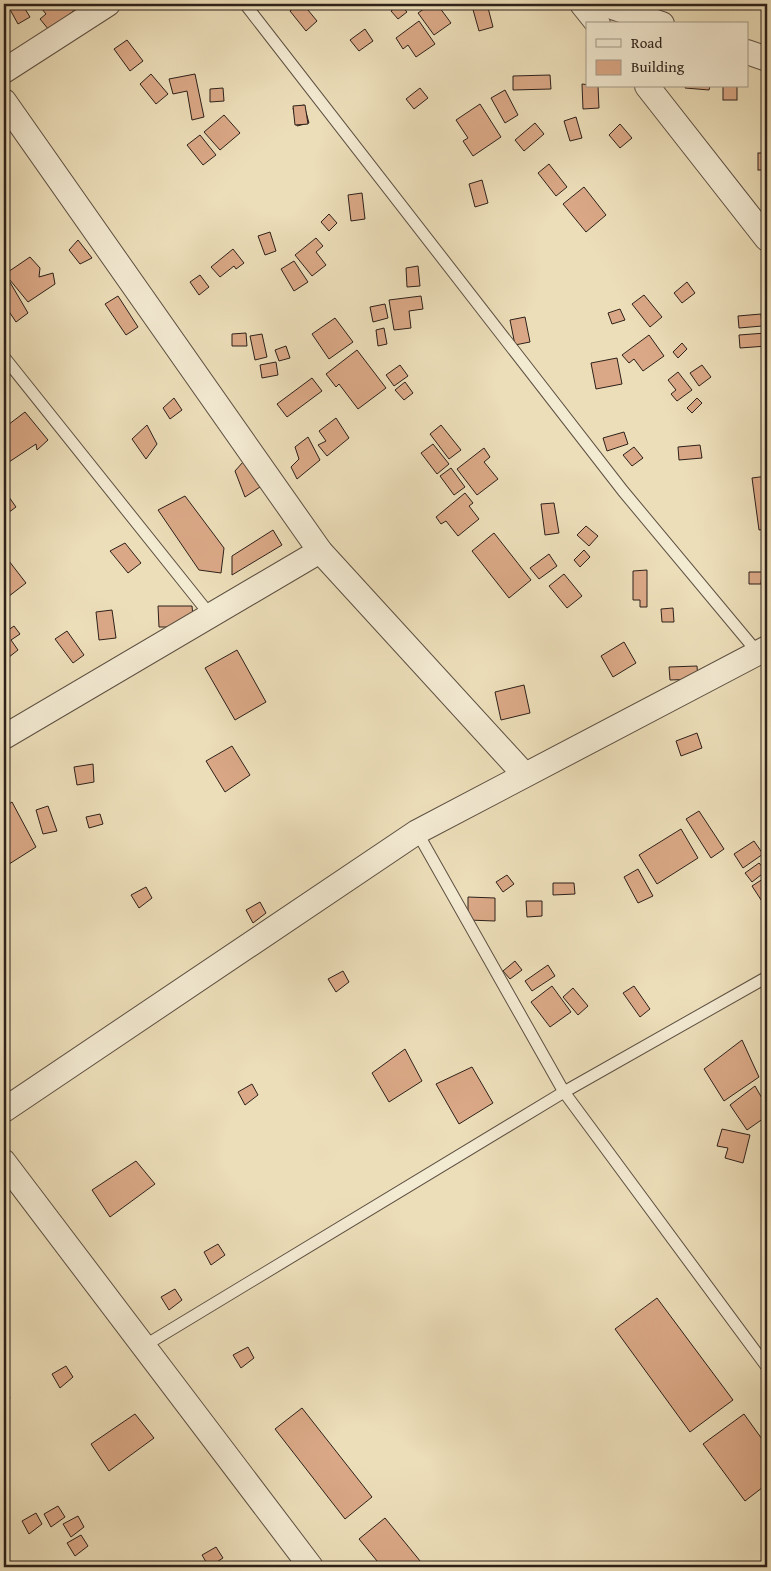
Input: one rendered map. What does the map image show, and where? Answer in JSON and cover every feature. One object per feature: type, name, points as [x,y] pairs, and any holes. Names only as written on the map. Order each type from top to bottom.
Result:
[{"type":"street","points":[[4,71],[108,4]]},
{"type":"street","points":[[582,4],[596,22]]},
{"type":"street","points":[[603,4],[656,22]]},
{"type":"street","points":[[748,52],[767,59]]},
{"type":"street","points":[[649,88],[767,239]]},
{"type":"street","points":[[4,101],[320,551],[524,774]]},
{"type":"street","points":[[4,737],[320,551]]},
{"type":"street","points":[[4,1110],[417,832],[524,774],[763,651]]},
{"type":"street","points":[[4,1162],[311,1567]]},
{"type":"lane","points":[[245,4],[624,491],[763,651]]},
{"type":"lane","points":[[4,357],[212,616]]},
{"type":"lane","points":[[417,832],[564,1092],[767,1367]]},
{"type":"lane","points":[[144,1346],[564,1092],[767,977]]},
{"type":"building","points":[[7,4],[22,4],[30,17],[18,24]]},
{"type":"building","points":[[38,4],[72,4],[76,9],[49,30],[40,19],[46,14]]},
{"type":"building","points":[[299,4],[303,4],[317,21],[306,31],[290,11]]},
{"type":"building","points":[[400,4],[407,12],[398,19],[391,11]]},
{"type":"building","points":[[431,4],[437,4],[451,23],[434,35],[418,13]]},
{"type":"building","points":[[487,4],[493,27],[479,31],[472,6]]},
{"type":"building","points":[[419,21],[435,44],[416,57],[408,45],[403,49],[396,38]]},
{"type":"building","points":[[365,29],[373,41],[359,51],[350,40]]},
{"type":"building","points":[[127,40],[143,61],[130,71],[114,49]]},
{"type":"building","points":[[151,74],[168,94],[156,104],[140,84]]},
{"type":"building","points":[[195,74],[204,117],[192,120],[187,91],[173,94],[169,79]]},
{"type":"building","points":[[550,75],[551,89],[513,90],[513,76]]},
{"type":"building","points":[[582,84],[586,84],[586,88],[598,88],[599,108],[583,109]]},
{"type":"building","points":[[223,88],[224,101],[210,102],[210,89]]},
{"type":"building","points":[[420,88],[428,98],[414,109],[406,99]]},
{"type":"building","points":[[685,88],[710,88],[709,90]]},
{"type":"building","points":[[723,88],[737,88],[737,100],[723,100]]},
{"type":"building","points":[[505,90],[518,115],[505,123],[491,98]]},
{"type":"building","points":[[480,104],[501,137],[473,156],[463,141],[468,138],[456,120]]},
{"type":"building","points":[[304,105],[309,123],[297,126],[293,108]]},
{"type":"building","points":[[305,105],[308,124],[295,125],[293,106]]},
{"type":"building","points":[[224,115],[240,133],[220,150],[204,132]]},
{"type":"building","points":[[576,117],[582,138],[570,141],[564,121]]},
{"type":"building","points":[[535,123],[544,134],[524,151],[515,140]]},
{"type":"building","points":[[620,124],[632,138],[620,148],[609,135]]},
{"type":"building","points":[[200,135],[216,155],[203,165],[187,145]]},
{"type":"building","points":[[758,153],[767,153],[767,170],[758,170]]},
{"type":"building","points":[[549,164],[567,187],[556,196],[538,173]]},
{"type":"building","points":[[482,180],[488,203],[475,207],[469,184]]},
{"type":"building","points":[[584,187],[606,215],[586,232],[563,204]]},
{"type":"building","points":[[362,193],[365,219],[351,221],[348,195]]},
{"type":"building","points":[[329,214],[337,223],[329,231],[321,222]]},
{"type":"building","points":[[270,232],[276,251],[265,255],[258,236]]},
{"type":"building","points":[[316,238],[323,246],[316,252],[326,265],[312,276],[295,255]]},
{"type":"building","points":[[78,240],[92,258],[80,264],[69,250]]},
{"type":"building","points":[[233,249],[244,263],[236,269],[234,266],[220,277],[211,267]]},
{"type":"building","points":[[30,257],[40,268],[39,277],[53,273],[55,284],[28,302],[5,274]]},
{"type":"building","points":[[294,261],[308,282],[294,291],[281,269]]},
{"type":"building","points":[[418,266],[420,286],[407,287],[406,268]]},
{"type":"building","points":[[4,272],[28,313],[16,322],[4,304]]},
{"type":"building","points":[[200,275],[209,287],[199,295],[190,282]]},
{"type":"building","points":[[687,282],[695,293],[682,303],[674,293]]},
{"type":"building","points":[[644,295],[662,317],[650,327],[632,304]]},
{"type":"building","points":[[118,296],[138,327],[126,335],[105,304]]},
{"type":"building","points":[[421,296],[423,309],[409,311],[411,328],[394,330],[389,300]]},
{"type":"building","points":[[385,304],[388,318],[373,322],[370,307]]},
{"type":"building","points":[[620,309],[625,320],[612,324],[608,313]]},
{"type":"building","points":[[761,314],[762,326],[739,328],[738,316]]},
{"type":"building","points":[[525,317],[530,342],[515,345],[510,320]]},
{"type":"building","points":[[335,318],[353,342],[329,359],[312,334]]},
{"type":"building","points":[[384,328],[387,344],[378,346],[376,330]]},
{"type":"building","points":[[246,333],[247,346],[232,346],[232,334]]},
{"type":"building","points":[[766,333],[767,346],[740,348],[739,335]]},
{"type":"building","points":[[262,334],[267,357],[255,360],[250,336]]},
{"type":"building","points":[[649,335],[664,356],[643,371],[634,359],[629,363],[622,355]]},
{"type":"building","points":[[682,343],[687,349],[678,358],[673,352]]},
{"type":"building","points":[[286,346],[290,358],[279,361],[275,350]]},
{"type":"building","points":[[357,350],[386,388],[358,409],[339,384],[336,387],[326,374]]},
{"type":"building","points":[[617,358],[622,384],[596,389],[591,363]]},
{"type":"building","points":[[276,362],[278,375],[262,378],[260,365]]},
{"type":"building","points":[[400,365],[408,376],[394,386],[386,375]]},
{"type":"building","points":[[702,365],[711,377],[699,386],[690,373]]},
{"type":"building","points":[[678,372],[692,390],[677,401],[671,394],[676,390],[668,380]]},
{"type":"building","points":[[312,378],[322,391],[287,417],[277,404]]},
{"type":"building","points":[[405,382],[413,393],[404,400],[395,390]]},
{"type":"building","points":[[174,398],[182,410],[170,419],[163,408]]},
{"type":"building","points":[[697,398],[702,403],[692,413],[687,408]]},
{"type":"building","points":[[25,412],[48,440],[37,450],[36,444],[6,464],[4,428]]},
{"type":"building","points":[[336,418],[349,438],[327,456],[318,445],[326,441],[319,431]]},
{"type":"building","points":[[147,425],[157,444],[146,459],[132,439]]},
{"type":"building","points":[[441,425],[461,450],[449,459],[430,434]]},
{"type":"building","points":[[624,432],[628,444],[607,451],[603,438]]},
{"type":"building","points":[[308,437],[320,460],[297,479],[291,467],[299,459],[295,447]]},
{"type":"building","points":[[433,444],[449,464],[437,474],[421,453]]},
{"type":"building","points":[[700,445],[702,458],[679,460],[678,447]]},
{"type":"building","points":[[634,447],[643,458],[632,466],[623,455]]},
{"type":"building","points":[[484,448],[490,457],[484,462],[498,479],[477,495],[457,469]]},
{"type":"building","points":[[243,462],[260,487],[245,497],[235,471]]},
{"type":"building","points":[[451,468],[465,487],[454,495],[440,476]]},
{"type":"building","points":[[767,476],[767,529],[759,530],[752,478]]},
{"type":"building","points":[[4,490],[16,507],[4,516]]},
{"type":"building","points":[[465,493],[473,503],[469,506],[479,519],[458,536],[446,521],[441,524],[436,517]]},
{"type":"building","points":[[185,496],[224,548],[221,573],[199,570],[158,510]]},
{"type":"building","points":[[554,503],[559,533],[545,535],[541,504]]},
{"type":"building","points":[[586,526],[598,536],[589,546],[577,535]]},
{"type":"building","points":[[273,530],[282,545],[232,575],[232,556]]},
{"type":"building","points":[[494,533],[531,580],[509,598],[472,551]]},
{"type":"building","points":[[125,543],[141,563],[128,573],[110,551]]},
{"type":"building","points":[[584,550],[590,557],[580,567],[574,560]]},
{"type":"building","points":[[549,554],[557,566],[539,579],[530,568]]},
{"type":"building","points":[[9,561],[26,583],[4,600],[4,565]]},
{"type":"building","points":[[647,570],[647,607],[640,607],[640,600],[633,600],[633,571]]},
{"type":"building","points":[[749,572],[762,572],[761,584],[749,584]]},
{"type":"building","points":[[564,574],[582,596],[567,608],[549,586]]},
{"type":"building","points":[[158,606],[192,606],[194,627],[159,627]]},
{"type":"building","points":[[673,608],[674,622],[662,622],[661,609]]},
{"type":"building","points":[[112,610],[116,638],[99,640],[96,612]]},
{"type":"building","points":[[14,626],[20,634],[11,640],[18,650],[4,661],[4,633]]},
{"type":"building","points":[[67,631],[84,655],[73,663],[55,639]]},
{"type":"building","points":[[624,642],[636,663],[613,677],[601,656]]},
{"type":"building","points":[[237,650],[266,702],[235,720],[205,668]]},
{"type":"building","points":[[697,666],[698,679],[670,680],[669,667]]},
{"type":"building","points":[[524,685],[530,713],[501,720],[495,692]]},
{"type":"building","points":[[697,733],[702,748],[681,756],[676,741]]},
{"type":"building","points":[[232,746],[250,775],[225,792],[206,761]]},
{"type":"building","points":[[93,764],[94,782],[77,785],[74,767]]},
{"type":"building","points":[[12,802],[36,847],[6,866],[4,862],[4,807]]},
{"type":"building","points":[[48,806],[57,831],[43,834],[36,810]]},
{"type":"building","points":[[699,811],[724,849],[711,858],[686,819]]},
{"type":"building","points":[[100,814],[103,824],[89,828],[86,817]]},
{"type":"building","points":[[681,829],[698,858],[657,884],[639,855]]},
{"type":"building","points":[[754,841],[763,854],[743,868],[734,854]]},
{"type":"building","points":[[759,863],[766,871],[752,882],[745,873]]},
{"type":"building","points":[[638,869],[653,896],[638,903],[624,877]]},
{"type":"building","points":[[507,875],[514,884],[503,892],[496,882]]},
{"type":"building","points":[[766,877],[767,905],[765,906],[752,886]]},
{"type":"building","points":[[553,883],[574,883],[575,894],[553,895]]},
{"type":"building","points":[[146,887],[152,898],[139,908],[131,895]]},
{"type":"building","points":[[468,897],[495,898],[495,921],[468,920]]},
{"type":"building","points":[[526,901],[542,901],[542,916],[527,917]]},
{"type":"building","points":[[260,902],[266,913],[253,923],[246,910]]},
{"type":"building","points":[[515,961],[522,970],[510,979],[503,971]]},
{"type":"building","points":[[548,965],[555,976],[532,991],[525,981]]},
{"type":"building","points":[[343,971],[349,982],[336,992],[328,979]]},
{"type":"building","points":[[552,986],[571,1012],[550,1027],[531,1002]]},
{"type":"building","points":[[634,986],[650,1009],[640,1017],[623,993]]},
{"type":"building","points":[[573,988],[588,1006],[578,1015],[563,997]]},
{"type":"building","points":[[742,1040],[759,1077],[724,1101],[704,1069]]},
{"type":"building","points":[[405,1049],[422,1081],[389,1102],[372,1073]]},
{"type":"building","points":[[472,1067],[493,1103],[459,1124],[436,1084]]},
{"type":"building","points":[[252,1084],[258,1095],[245,1105],[238,1092]]},
{"type":"building","points":[[755,1086],[767,1107],[767,1116],[747,1130],[730,1105]]},
{"type":"building","points":[[722,1129],[750,1135],[743,1163],[725,1158],[728,1148],[717,1146]]},
{"type":"building","points":[[136,1161],[155,1184],[110,1217],[92,1190]]},
{"type":"building","points":[[218,1244],[225,1255],[211,1265],[204,1252]]},
{"type":"building","points":[[175,1289],[182,1300],[169,1310],[161,1297]]},
{"type":"building","points":[[657,1298],[733,1400],[690,1432],[615,1329]]},
{"type":"building","points":[[248,1347],[254,1358],[241,1368],[233,1355]]},
{"type":"building","points":[[66,1366],[73,1377],[60,1388],[52,1374]]},
{"type":"building","points":[[4,1387],[10,1398],[4,1403]]},
{"type":"building","points":[[302,1408],[372,1497],[345,1519],[275,1429]]},
{"type":"building","points":[[135,1414],[154,1438],[109,1471],[91,1444]]},
{"type":"building","points":[[744,1414],[767,1446],[767,1484],[745,1501],[703,1444]]},
{"type":"building","points":[[58,1506],[65,1517],[51,1527],[44,1514]]},
{"type":"building","points":[[36,1513],[42,1524],[29,1534],[22,1521]]},
{"type":"building","points":[[78,1516],[84,1527],[71,1537],[63,1524]]},
{"type":"building","points":[[385,1518],[425,1567],[382,1567],[359,1539]]},
{"type":"building","points":[[81,1535],[88,1546],[75,1556],[67,1543]]},
{"type":"building","points":[[216,1547],[223,1558],[209,1567],[202,1555]]}]
